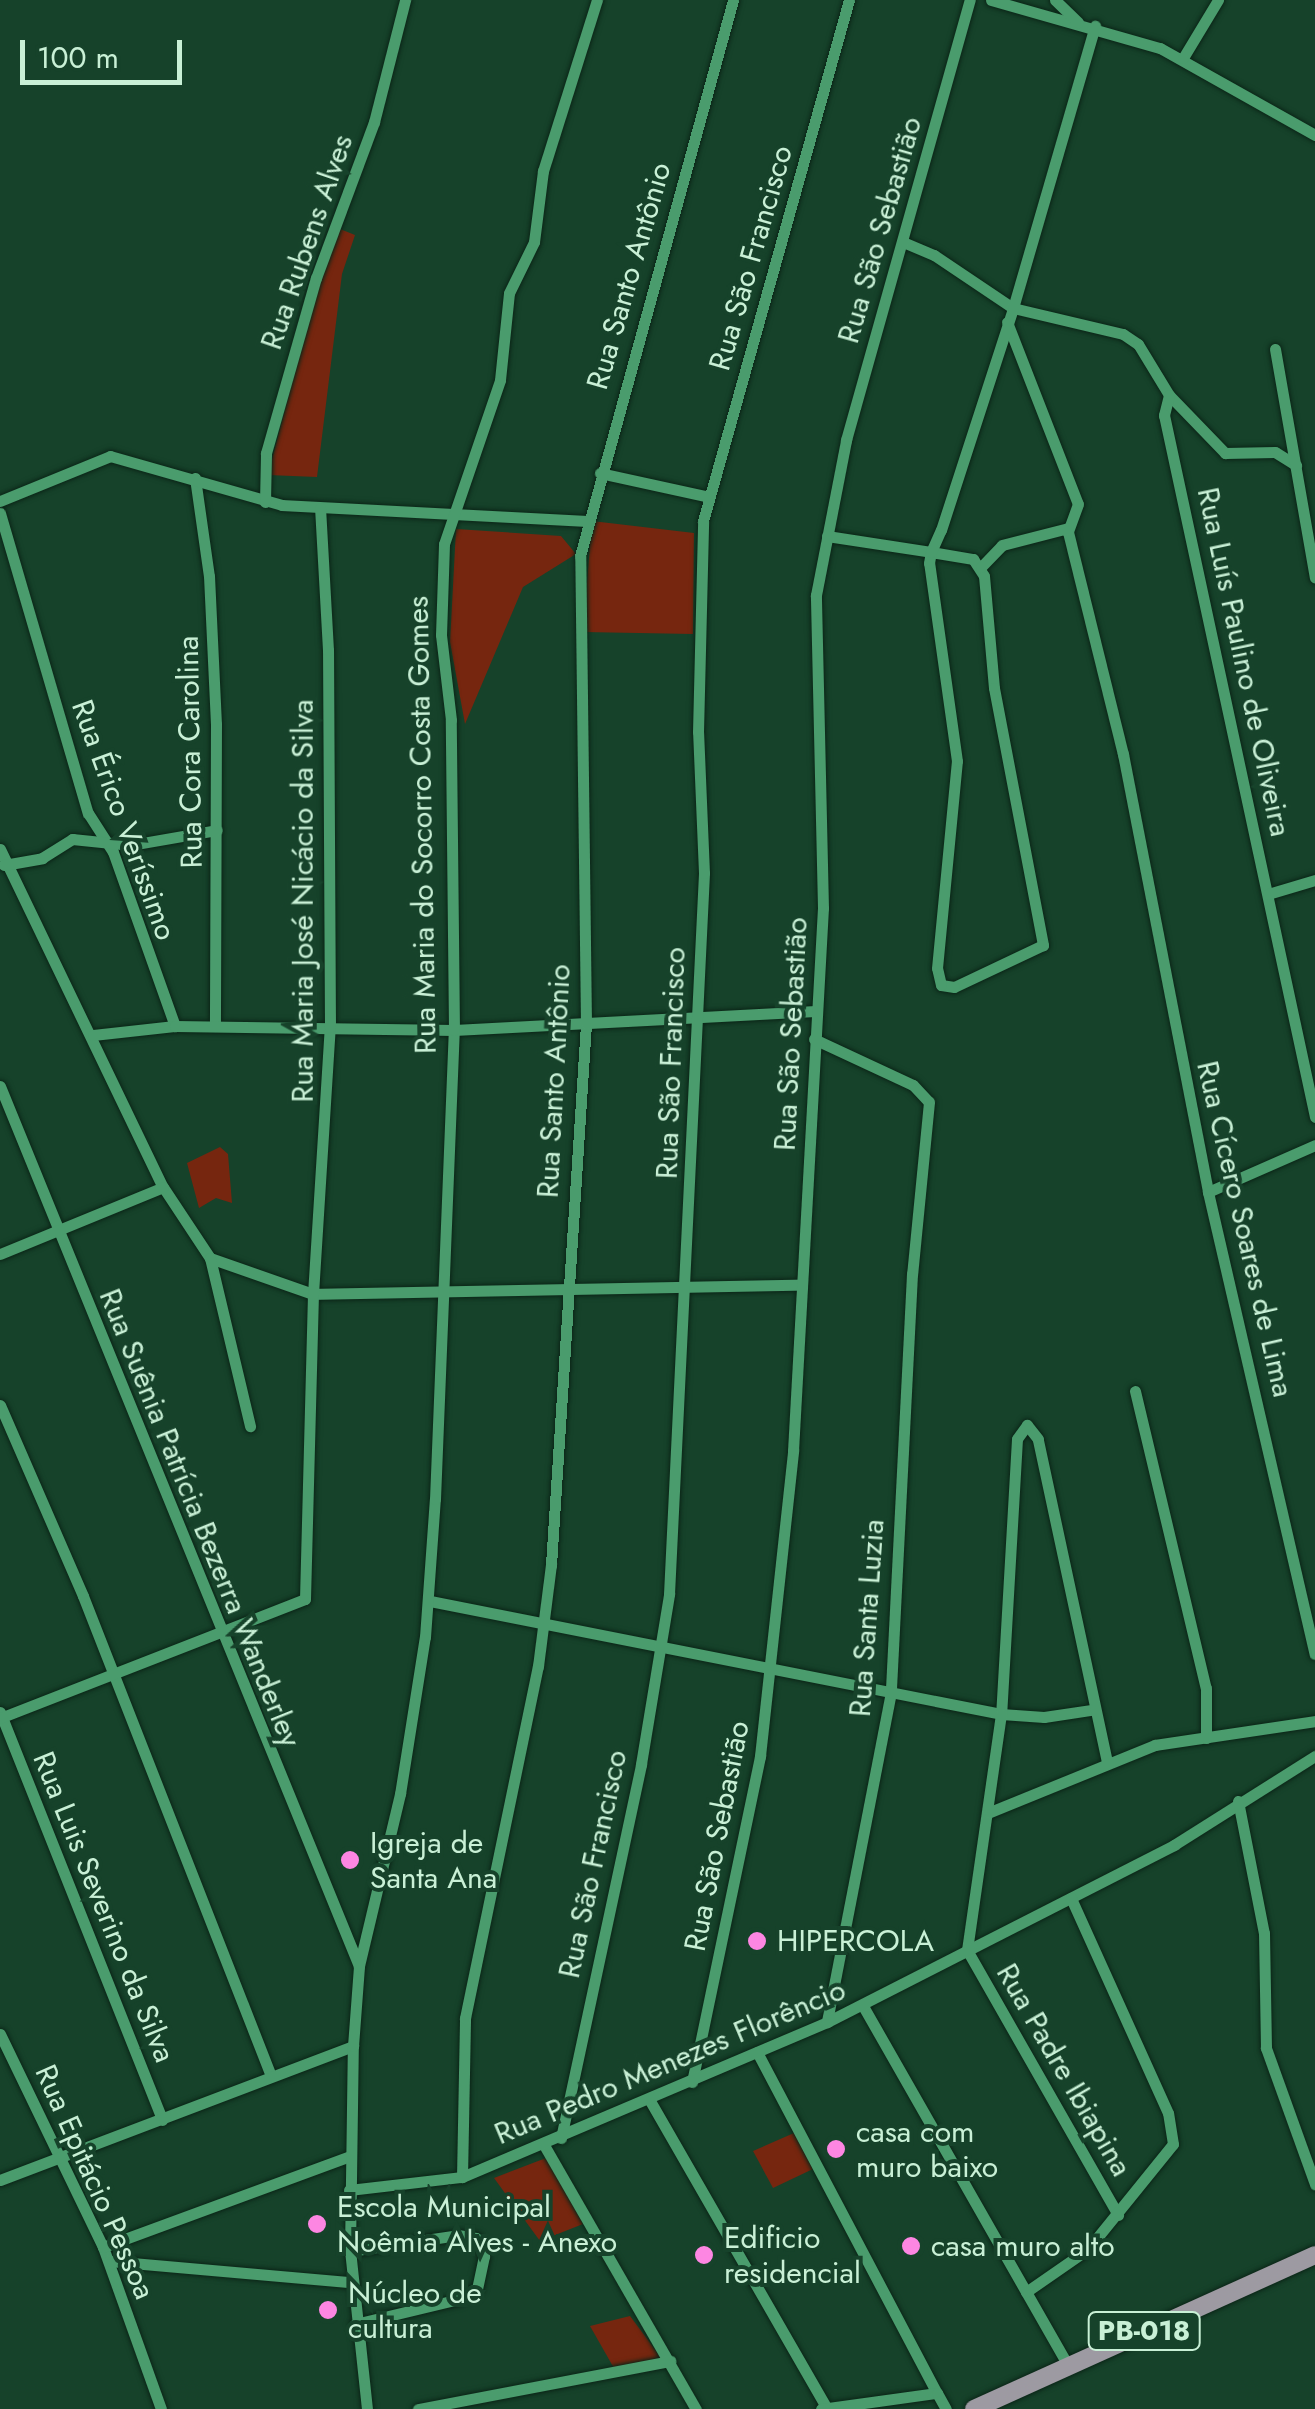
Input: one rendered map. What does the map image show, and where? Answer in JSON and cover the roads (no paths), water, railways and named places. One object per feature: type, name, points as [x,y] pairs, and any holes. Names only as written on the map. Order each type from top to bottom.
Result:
[{"type":"main road","name":"PB-018","points":[[974,2409],[1315,2254]]},
{"type":"street","name":"Rua Rubens Alves","points":[[264,502],[266,453],[316,278],[374,122],[405,0]]},
{"type":"street","name":"Rua Maria do Socorro Costa Gomes","points":[[367,2409],[351,2282],[348,2190],[352,2046],[359,1966],[400,1794],[430,1601],[454,1030],[452,749],[441,635],[450,516],[500,380],[509,293],[534,242],[543,170],[597,0]]},
{"type":"street","name":"Rua Santo Antônio","points":[[462,2177],[465,2018],[546,1622],[586,1024],[579,660],[587,521],[733,0]]},
{"type":"street","name":"Rua São Francisco","points":[[560,2138],[662,1645],[686,1288],[704,873],[698,602],[708,498],[850,0]]},
{"type":"street","name":"Rua São Sebastião","points":[[692,2082],[774,1668],[802,1285],[825,807],[816,595],[846,440],[970,0]]},
{"type":"street","points":[[991,0],[1095,26],[1183,58],[1313,130]]},
{"type":"street","points":[[1055,0],[1078,22]]},
{"type":"street","points":[[1183,58],[1218,0]]},
{"type":"street","points":[[827,536],[931,552],[973,558],[981,567],[999,718],[1043,946],[947,988],[937,968],[957,762],[929,581],[931,552],[1008,322],[1095,26]]},
{"type":"street","points":[[902,242],[934,254],[1012,308],[1123,334],[1138,344],[1169,395],[1225,453],[1276,452],[1296,465]]},
{"type":"street","name":"Rua Cícero Soares de Lima","points":[[1008,322],[1076,496],[1078,512],[1068,528],[1124,754],[1155,932],[1208,1192],[1315,1654]]},
{"type":"street","points":[[1274,349],[1312,540],[1315,578]]},
{"type":"street","name":"Rua Luís Paulino de Oliveira","points":[[1169,395],[1164,415],[1315,1116]]},
{"type":"street","points":[[0,501],[102,456],[195,478],[264,502],[450,516],[587,521]]},
{"type":"street","points":[[600,473],[708,498]]},
{"type":"street","name":"Rua Cora Carolina","points":[[195,478],[209,576],[217,830],[215,1025]]},
{"type":"street","name":"Rua Maria José Nicácio da Silva","points":[[219,1629],[305,1599],[313,1294],[330,1027],[328,650],[320,508]]},
{"type":"street","name":"Rua Érico Veríssimo","points":[[0,513],[88,813],[109,844],[175,1026]]},
{"type":"street","points":[[981,567],[1002,545],[1068,528]]},
{"type":"street","points":[[4,866],[42,858],[72,839],[109,844],[217,830]]},
{"type":"street","points":[[0,849],[4,866],[94,1035],[162,1187],[210,1258],[250,1426]]},
{"type":"street","points":[[1268,894],[1315,880]]},
{"type":"street","points":[[94,1035],[215,1025],[454,1030],[816,1012]]},
{"type":"street","name":"Rua Santa Luzia","points":[[814,1040],[913,1085],[928,1102],[912,1274],[890,1692],[827,2022]]},
{"type":"street","name":"Rua Suênia Patrícia Bezerra Wanderley","points":[[0,1086],[359,1966]]},
{"type":"street","points":[[1208,1192],[1315,1144]]},
{"type":"street","points":[[0,1254],[162,1187]]},
{"type":"street","points":[[210,1258],[313,1294],[441,1297],[802,1285]]},
{"type":"street","points":[[1135,1391],[1209,1702],[1206,1738]]},
{"type":"street","points":[[0,1405],[112,1672],[272,2076]]},
{"type":"street","points":[[967,1950],[971,1889],[990,1812],[1001,1714],[1017,1439],[1024,1426],[1034,1429],[1091,1710],[1107,1762]]},
{"type":"street","points":[[430,1601],[1001,1714],[1044,1718],[1091,1710]]},
{"type":"street","points":[[1,1716],[219,1629]]},
{"type":"street","name":"Rua Luis Severino da Silva","points":[[1,1716],[162,2120]]},
{"type":"street","points":[[990,1812],[1155,1745],[1315,1722]]},
{"type":"street","name":"Rua Pedro Menezes Florêncio","points":[[348,2190],[462,2177],[863,2006],[1198,1832],[1238,1801],[1315,1756]]},
{"type":"street","points":[[1238,1801],[1264,1932],[1266,2048],[1315,2184]]},
{"type":"street","points":[[1026,2292],[1088,2249],[1168,2159],[1174,2132],[1071,1898]]},
{"type":"street","name":"Rua Padre Ibiapina","points":[[967,1950],[1118,2216]]},
{"type":"street","points":[[863,2006],[1068,2365]]},
{"type":"street","name":"Rua Epitácio Pessoa","points":[[0,2034],[103,2247],[161,2409]]},
{"type":"street","points":[[0,2180],[352,2046]]},
{"type":"street","points":[[757,2052],[946,2409]]},
{"type":"street","points":[[649,2099],[824,2408],[938,2393]]},
{"type":"street","points":[[544,2145],[696,2409]]},
{"type":"street","points":[[103,2247],[350,2156]]},
{"type":"street","points":[[350,2250],[458,2235],[476,2238],[484,2256],[477,2288],[459,2300],[355,2324]]},
{"type":"street","points":[[109,2262],[351,2282]]},
{"type":"street","points":[[418,2409],[474,2395],[670,2362]]},
{"type":"street","points":[[474,2395],[479,2409]]},
{"type":"place","name":"Igreja de Santa Ana","points":[[350,1860]]},
{"type":"place","name":"HIPERCOLA","points":[[757,1941]]},
{"type":"place","name":"casa com muro baixo","points":[[836,2149]]},
{"type":"place","name":"Escola Municipal Noêmia Alves - Anexo","points":[[317,2224]]},
{"type":"place","name":"casa muro alto","points":[[911,2246]]},
{"type":"place","name":"Edificio residencial","points":[[704,2255]]},
{"type":"place","name":"Núcleo de cultura","points":[[328,2310]]}]
